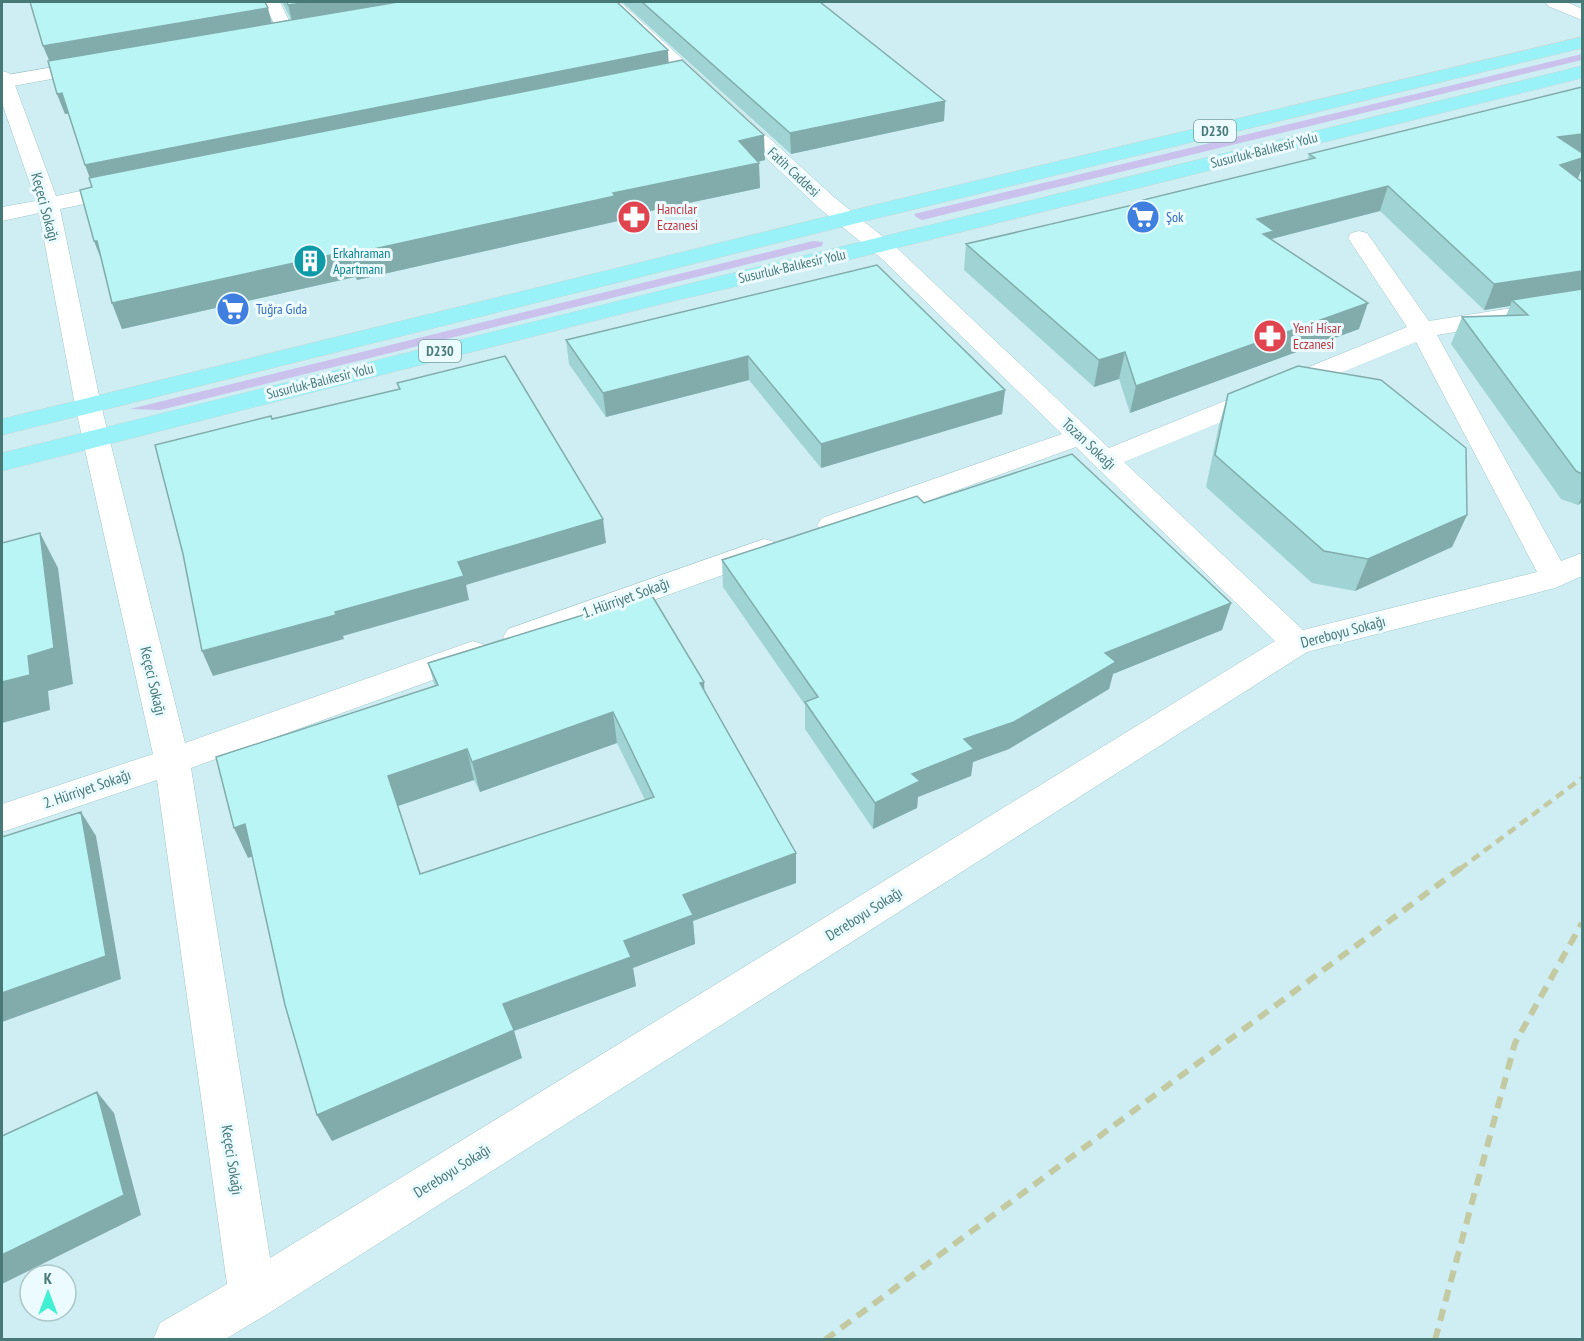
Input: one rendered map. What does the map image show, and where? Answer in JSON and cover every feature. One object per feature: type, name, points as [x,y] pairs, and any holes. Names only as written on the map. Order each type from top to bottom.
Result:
[{"type":"highway","name":"Susurluk-Balıkesir Yolu","points":[[2,427],[846,219],[1582,43]]},
{"type":"highway","name":"Susurluk-Balıkesir Yolu","points":[[2,462],[95,437],[1582,72]]},
{"type":"street","points":[[272,2],[286,33]]},
{"type":"street","name":"Fatih Caddesi","points":[[610,2],[846,219],[879,245]]},
{"type":"street","points":[[1554,2],[1582,15]]},
{"type":"street","points":[[263,37],[309,29]]},
{"type":"street","points":[[2,80],[110,63]]},
{"type":"street","points":[[666,79],[689,74]]},
{"type":"street","name":"Keçeci Sokağı","points":[[2,80],[48,204],[95,437],[172,761],[252,1296]]},
{"type":"street","points":[[2,214],[141,186]]},
{"type":"street","points":[[1359,238],[1422,330],[1569,570]]},
{"type":"street","name":"Tozan Sokağı","points":[[879,245],[1106,459],[1297,644]]},
{"type":"street","points":[[1106,459],[1422,330],[1582,304]]},
{"type":"street","name":"1. Hürriyet Sokağı","points":[[172,761],[1081,436]]},
{"type":"street","name":"Dereboyu Sokağı","points":[[177,1340],[252,1296],[1297,644],[1569,570]]},
{"type":"street","name":"2. Hürriyet Sokağı","points":[[2,818],[172,761]]},
{"type":"shaded area","points":[[2,2],[1582,2],[1582,1339],[2,1340]]},
{"type":"shaded area","points":[[1582,54],[1582,60],[922,220],[914,214]]},
{"type":"shaded area","points":[[813,241],[823,242],[822,246],[160,410],[130,409]]},
{"type":"building","points":[[30,2],[265,2],[268,8],[43,46]]},
{"type":"building","points":[[287,2],[310,2],[288,5]]},
{"type":"building","points":[[398,2],[617,2],[668,50],[85,165],[62,93],[57,94],[48,61]]},
{"type":"building","points":[[642,2],[820,2],[945,101],[790,133]]},
{"type":"building","points":[[682,60],[764,135],[739,141],[759,163],[613,193],[615,196],[351,254],[349,251],[112,303],[97,241],[94,241],[80,190],[92,187],[89,178]]},
{"type":"building","points":[[1582,87],[1582,134],[1558,137],[1582,153],[1582,158],[1560,165],[1582,182],[1582,271],[1494,284],[1388,186],[1257,219],[1274,231],[1263,234],[1368,303],[1136,386],[1125,352],[1099,360],[966,244],[1146,202],[1143,200],[1315,158],[1309,154]]},
{"type":"building","points":[[877,265],[1005,390],[821,444],[748,356],[603,393],[566,340]]},
{"type":"building","points":[[1582,289],[1582,474],[1576,471],[1462,317],[1528,315],[1512,300]]},
{"type":"building","points":[[505,356],[603,519],[458,562],[464,576],[335,612],[336,615],[202,651],[183,554],[155,445],[271,416],[272,419],[400,389],[397,383]]},
{"type":"building","points":[[1298,366],[1381,380],[1466,448],[1467,515],[1368,559],[1324,551],[1215,455],[1228,394]]},
{"type":"building","points":[[1072,454],[1231,603],[1105,653],[1116,662],[1014,722],[964,739],[974,749],[912,774],[920,781],[875,803],[805,702],[818,697],[722,560],[917,496],[924,503]]},
{"type":"building","points":[[40,533],[54,648],[28,656],[30,675],[2,682],[2,543]]},
{"type":"building","points":[[651,594],[704,682],[700,683],[796,853],[683,895],[693,915],[624,941],[631,957],[503,1004],[514,1030],[317,1115],[285,1005],[245,824],[234,828],[216,757],[438,685],[428,663]],"holes":[[[613,712],[654,797],[420,874],[388,776],[467,749],[472,762]]]},
{"type":"building","points":[[81,812],[106,956],[2,993],[2,837]]},
{"type":"building","points":[[97,1092],[124,1195],[2,1255],[2,1136]]},
{"type":"railway","points":[[1460,869],[1582,778]]},
{"type":"railway","points":[[825,1340],[1462,867]]},
{"type":"railway","points":[[1435,1340],[1515,1043],[1582,923]]},
{"type":"place","name":"Hancılar Eczanesi","points":[[634,217]]},
{"type":"place","name":"Şok","points":[[1143,217]]},
{"type":"place","name":"Erkahraman Apartmanı","points":[[310,261]]},
{"type":"place","name":"Tuğra Gıda","points":[[233,309]]},
{"type":"place","name":"Yeni Hisar Eczanesi","points":[[1270,336]]}]
